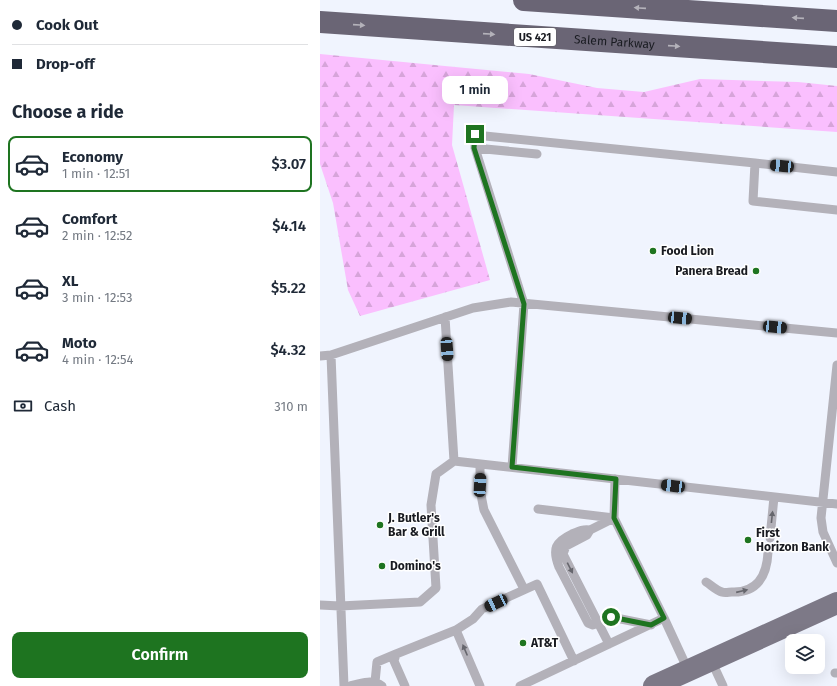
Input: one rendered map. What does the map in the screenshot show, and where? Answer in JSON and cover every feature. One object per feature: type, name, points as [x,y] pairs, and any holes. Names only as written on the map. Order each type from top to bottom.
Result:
[{"type":"highway","points":[[524,0],[837,21]]},
{"type":"highway","name":"Salem Parkway","points":[[320,22],[837,57]]},
{"type":"highway","points":[[751,51],[837,63]]},
{"type":"main road","points":[[654,686],[837,603]]},
{"type":"lane","points":[[512,467],[524,304],[474,148],[475,134],[837,172]]},
{"type":"lane","points":[[474,148],[537,154]]},
{"type":"lane","points":[[755,163],[753,201],[837,210]]},
{"type":"lane","points":[[320,356],[331,355],[473,308],[511,302],[837,333]]},
{"type":"lane","points":[[445,318],[454,461]]},
{"type":"lane","points":[[331,355],[344,686]]},
{"type":"lane","points":[[837,364],[821,525],[837,564]]},
{"type":"lane","points":[[320,605],[340,606],[420,602],[436,588],[431,505],[436,474],[454,461],[837,504]]},
{"type":"lane","points":[[480,464],[481,499],[484,510],[524,589]]},
{"type":"lane","points":[[616,479],[614,518],[688,670]]},
{"type":"lane","points":[[770,538],[774,497]]},
{"type":"lane","points":[[538,509],[614,518]]},
{"type":"lane","points":[[609,644],[563,554],[566,546],[587,535],[590,530],[614,518]]},
{"type":"lane","points":[[706,582],[722,592],[741,593],[756,586],[765,573],[768,563],[768,552]]},
{"type":"lane","points":[[350,686],[364,682],[378,684],[377,662],[456,630],[473,619],[482,609],[537,584],[574,661]]},
{"type":"lane","points":[[598,623],[611,617],[651,625]]},
{"type":"lane","points":[[520,686],[664,618]]},
{"type":"lane","points":[[456,630],[480,686]]},
{"type":"lane","points":[[396,654],[394,661],[405,686]]},
{"type":"lane","points":[[711,660],[723,686]]},
{"type":"green space","points":[[320,54],[529,74],[597,88],[644,92],[700,79],[798,82],[837,86],[837,132],[454,105],[452,145],[490,280],[360,316],[348,290],[333,203],[320,164]]},
{"type":"place","name":"Food Lion","points":[[653,251]]},
{"type":"place","name":"Panera Bread","points":[[756,271]]},
{"type":"place","name":"J. Butler's Bar & Grill","points":[[380,525]]},
{"type":"place","name":"First Horizon Bank","points":[[748,540]]},
{"type":"place","name":"Domino's","points":[[382,566]]},
{"type":"place","name":"AT&T","points":[[523,643]]},
{"type":"route","points":[[475,134],[474,148],[524,304],[512,467],[616,479],[614,518],[664,618],[651,625],[611,617]]}]
